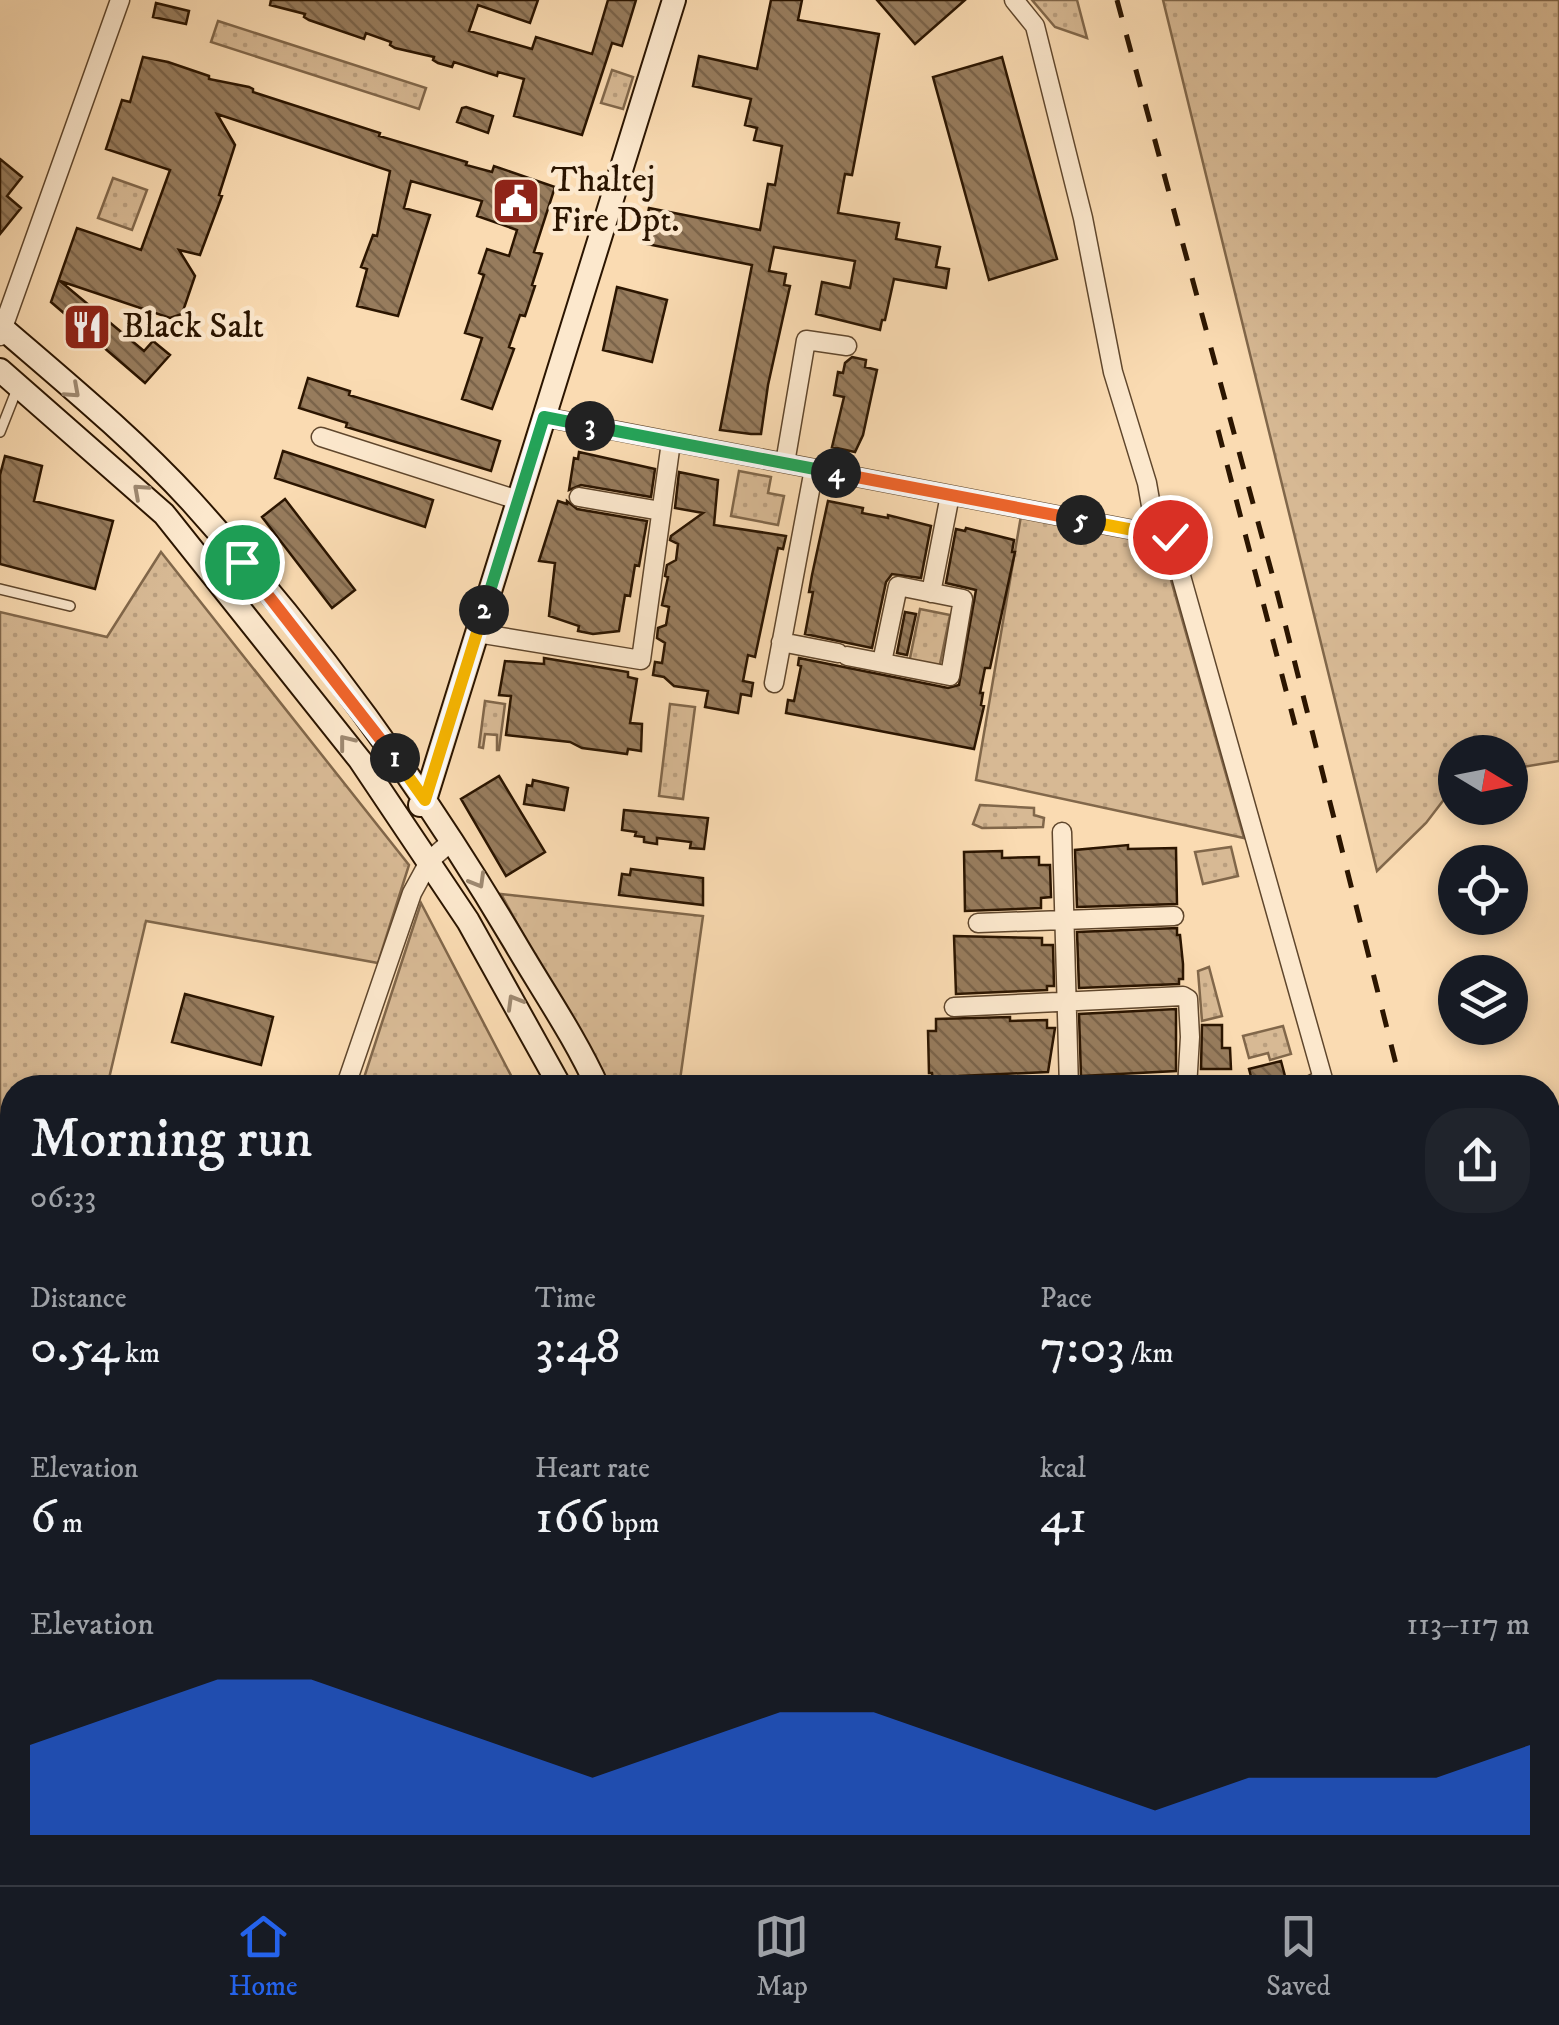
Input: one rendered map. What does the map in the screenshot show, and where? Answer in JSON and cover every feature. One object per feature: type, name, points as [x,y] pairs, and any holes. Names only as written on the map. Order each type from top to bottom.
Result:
[{"type":"main road","points":[[403,821],[425,800],[674,0]]},
{"type":"main road","points":[[1,331],[155,464],[192,502],[308,642],[453,840],[590,1075]]},
{"type":"main road","points":[[9,378],[164,514],[349,746],[468,921],[554,1075]]},
{"type":"street","points":[[1,331],[120,0]]},
{"type":"street","points":[[1014,0],[1035,26],[1084,218],[1113,372],[1147,483],[1156,534]]},
{"type":"street","points":[[785,463],[806,340],[847,346]]},
{"type":"street","points":[[544,417],[1170,537],[1322,1075]]},
{"type":"street","points":[[321,438],[518,500]]},
{"type":"street","points":[[477,633],[641,660],[671,442]]},
{"type":"street","points":[[774,683],[814,469]]},
{"type":"street","points":[[931,592],[950,495]]},
{"type":"street","points":[[579,496],[661,511]]},
{"type":"street","points":[[781,642],[950,676],[963,599],[898,586],[882,662]]},
{"type":"street","points":[[1062,832],[1069,1075]]},
{"type":"street","points":[[349,1075],[412,893],[430,860],[453,840]]},
{"type":"street","points":[[978,923],[1174,916]]},
{"type":"street","points":[[954,1007],[1182,996],[1188,999],[1188,1075]]},
{"type":"lane","points":[[0,432],[9,378]]},
{"type":"lane","points":[[0,589],[70,606]]},
{"type":"shaded area","points":[[1032,0],[1077,0],[1087,38],[1055,27]]},
{"type":"shaded area","points":[[1163,0],[1559,0],[1559,761],[1528,766],[1528,735],[1438,735],[1438,807],[1377,871]]},
{"type":"shaded area","points":[[218,21],[426,88],[419,109],[211,42]]},
{"type":"shaded area","points":[[612,70],[633,77],[623,109],[601,103]]},
{"type":"shaded area","points":[[113,178],[147,190],[132,230],[98,218]]},
{"type":"shaded area","points":[[739,471],[771,477],[768,493],[784,496],[778,525],[731,516]]},
{"type":"shaded area","points":[[1022,510],[1160,541],[1244,838],[976,780]]},
{"type":"shaded area","points":[[161,552],[409,865],[378,963],[146,921],[110,1075],[0,1075],[0,612],[107,637]]},
{"type":"shaded area","points":[[920,609],[950,615],[939,669],[909,663]]},
{"type":"shaded area","points":[[485,701],[505,704],[499,750],[497,735],[485,734],[483,748],[479,747]]},
{"type":"shaded area","points":[[670,704],[695,707],[683,799],[659,796]]},
{"type":"shaded area","points":[[980,805],[1034,808],[1034,815],[1044,818],[1043,827],[982,828],[973,824]]},
{"type":"shaded area","points":[[1231,847],[1238,876],[1203,884],[1195,852]]},
{"type":"shaded area","points":[[501,894],[703,916],[681,1075],[599,1075]]},
{"type":"shaded area","points":[[421,903],[511,1075],[365,1075]]},
{"type":"shaded area","points":[[1209,967],[1222,1016],[1202,1021],[1198,971]]},
{"type":"shaded area","points":[[1283,1026],[1291,1054],[1270,1060],[1268,1053],[1249,1058],[1243,1036]]},
{"type":"building","points":[[271,0],[538,0],[530,23],[478,5],[469,31],[532,49],[536,37],[592,54],[608,0],[636,0],[622,46],[612,43],[582,135],[514,116],[524,79],[498,72],[497,76],[454,62],[452,67],[438,63],[434,57],[395,48],[391,42],[366,33],[364,39],[309,20],[305,14],[270,5]]},
{"type":"building","points":[[771,0],[802,0],[798,20],[879,34],[852,175],[845,174],[838,213],[899,223],[896,239],[940,247],[936,267],[949,269],[946,288],[894,279],[880,330],[816,314],[822,282],[850,288],[855,261],[774,247],[769,271],[786,274],[784,285],[790,286],[761,434],[751,434],[720,430],[752,265],[642,243],[649,208],[760,230],[768,184],[775,185],[782,146],[754,140],[757,128],[745,125],[751,99],[693,86],[699,56],[757,69]]},
{"type":"building","points":[[877,0],[965,0],[915,44]]},
{"type":"building","points":[[156,3],[189,11],[186,24],[153,17]]},
{"type":"building","points":[[143,57],[168,62],[209,79],[249,87],[253,92],[467,162],[466,165],[492,172],[494,166],[555,187],[534,252],[542,254],[532,285],[535,286],[525,316],[520,315],[509,347],[514,349],[492,409],[462,399],[482,338],[465,333],[484,275],[479,273],[487,249],[509,256],[517,230],[477,216],[482,201],[411,181],[404,208],[430,215],[398,316],[357,306],[367,269],[361,267],[373,235],[377,236],[390,171],[217,114],[235,145],[219,195],[222,196],[200,255],[179,250],[195,276],[182,314],[170,318],[60,281],[144,351],[153,341],[170,355],[145,383],[51,302],[77,228],[141,250],[170,170],[106,149],[122,100],[130,102]]},
{"type":"building","points":[[1002,57],[1057,259],[989,280],[933,77]]},
{"type":"building","points":[[466,107],[493,116],[488,133],[457,122]]},
{"type":"building","points":[[0,159],[22,177],[7,196],[21,208],[0,234]]},
{"type":"building","points":[[617,287],[667,300],[652,362],[603,350]]},
{"type":"building","points":[[852,357],[866,360],[865,367],[877,370],[863,435],[855,452],[832,447],[844,397],[834,395],[838,372],[843,373],[845,363]]},
{"type":"building","points":[[308,378],[350,391],[349,395],[500,441],[491,471],[346,427],[347,423],[299,408]]},
{"type":"building","points":[[283,451],[433,500],[425,527],[275,478]]},
{"type":"building","points":[[579,452],[655,469],[651,497],[581,485],[569,490],[574,458],[578,459]]},
{"type":"building","points":[[5,456],[42,466],[34,501],[113,521],[95,589],[0,564],[0,475]]},
{"type":"building","points":[[679,472],[718,480],[714,525],[786,536],[783,549],[778,548],[755,657],[748,655],[743,681],[753,683],[751,696],[741,694],[738,713],[705,707],[708,691],[674,686],[664,677],[653,675],[655,662],[662,663],[665,643],[657,638],[658,628],[666,625],[669,607],[662,605],[667,565],[676,560],[678,544],[670,540],[671,536],[703,513],[675,508]]},
{"type":"building","points":[[285,499],[355,590],[332,608],[262,517]]},
{"type":"building","points":[[558,501],[567,501],[577,509],[647,521],[639,566],[635,565],[630,596],[625,595],[619,631],[578,631],[579,626],[549,616],[555,563],[539,561]]},
{"type":"building","points":[[828,501],[863,508],[862,513],[931,526],[921,578],[892,574],[886,582],[872,648],[805,634],[813,592],[809,592]]},
{"type":"building","points":[[956,529],[1014,540],[1015,552],[990,668],[985,668],[980,693],[984,706],[974,749],[786,713],[788,700],[794,701],[799,658],[948,688],[959,685],[976,590],[946,583]]},
{"type":"building","points":[[905,612],[916,614],[907,655],[897,653]]},
{"type":"building","points":[[544,658],[628,672],[628,677],[637,679],[630,723],[642,724],[641,751],[628,749],[627,754],[582,748],[570,742],[506,735],[511,696],[499,695],[505,661],[544,664]]},
{"type":"building","points":[[499,776],[545,852],[506,876],[461,799]]},
{"type":"building","points":[[533,780],[568,788],[564,810],[524,804],[527,785],[532,786]]},
{"type":"building","points":[[624,810],[708,818],[704,849],[690,848],[691,842],[657,838],[657,844],[644,842],[644,837],[635,836],[636,832],[622,830]]},
{"type":"building","points":[[1128,845],[1128,849],[1176,848],[1177,904],[1077,907],[1075,850]]},
{"type":"building","points":[[1002,851],[1002,858],[1039,857],[1039,865],[1050,865],[1051,897],[1041,898],[1041,908],[965,911],[964,852]]},
{"type":"building","points":[[631,869],[703,878],[703,905],[619,895],[622,874],[630,875]]},
{"type":"building","points":[[1177,928],[1183,964],[1179,984],[1079,988],[1077,932]]},
{"type":"building","points":[[954,936],[1042,938],[1042,945],[1053,945],[1054,986],[1047,986],[1047,990],[956,994]]},
{"type":"building","points":[[185,994],[273,1017],[261,1065],[172,1042]]},
{"type":"building","points":[[1176,1009],[1176,1071],[1081,1075],[1079,1014]]},
{"type":"building","points":[[936,1019],[1047,1020],[1047,1028],[1055,1028],[1048,1072],[932,1075],[929,1073],[928,1031],[936,1031]]},
{"type":"building","points":[[1202,1025],[1222,1025],[1222,1048],[1230,1048],[1231,1069],[1201,1069]]},
{"type":"building","points":[[1281,1061],[1285,1075],[1251,1075],[1249,1069]]},
{"type":"railway","points":[[1117,0],[1278,596],[1399,1075]]},
{"type":"railway","points":[[1218,430],[1295,725]]},
{"type":"place","name":"Thaltej Fire Dpt.","points":[[516,201]]},
{"type":"place","name":"Black Salt","points":[[87,327]]},
{"type":"route","points":[[242,562],[376,730],[425,800],[544,417],[1170,537]]}]
